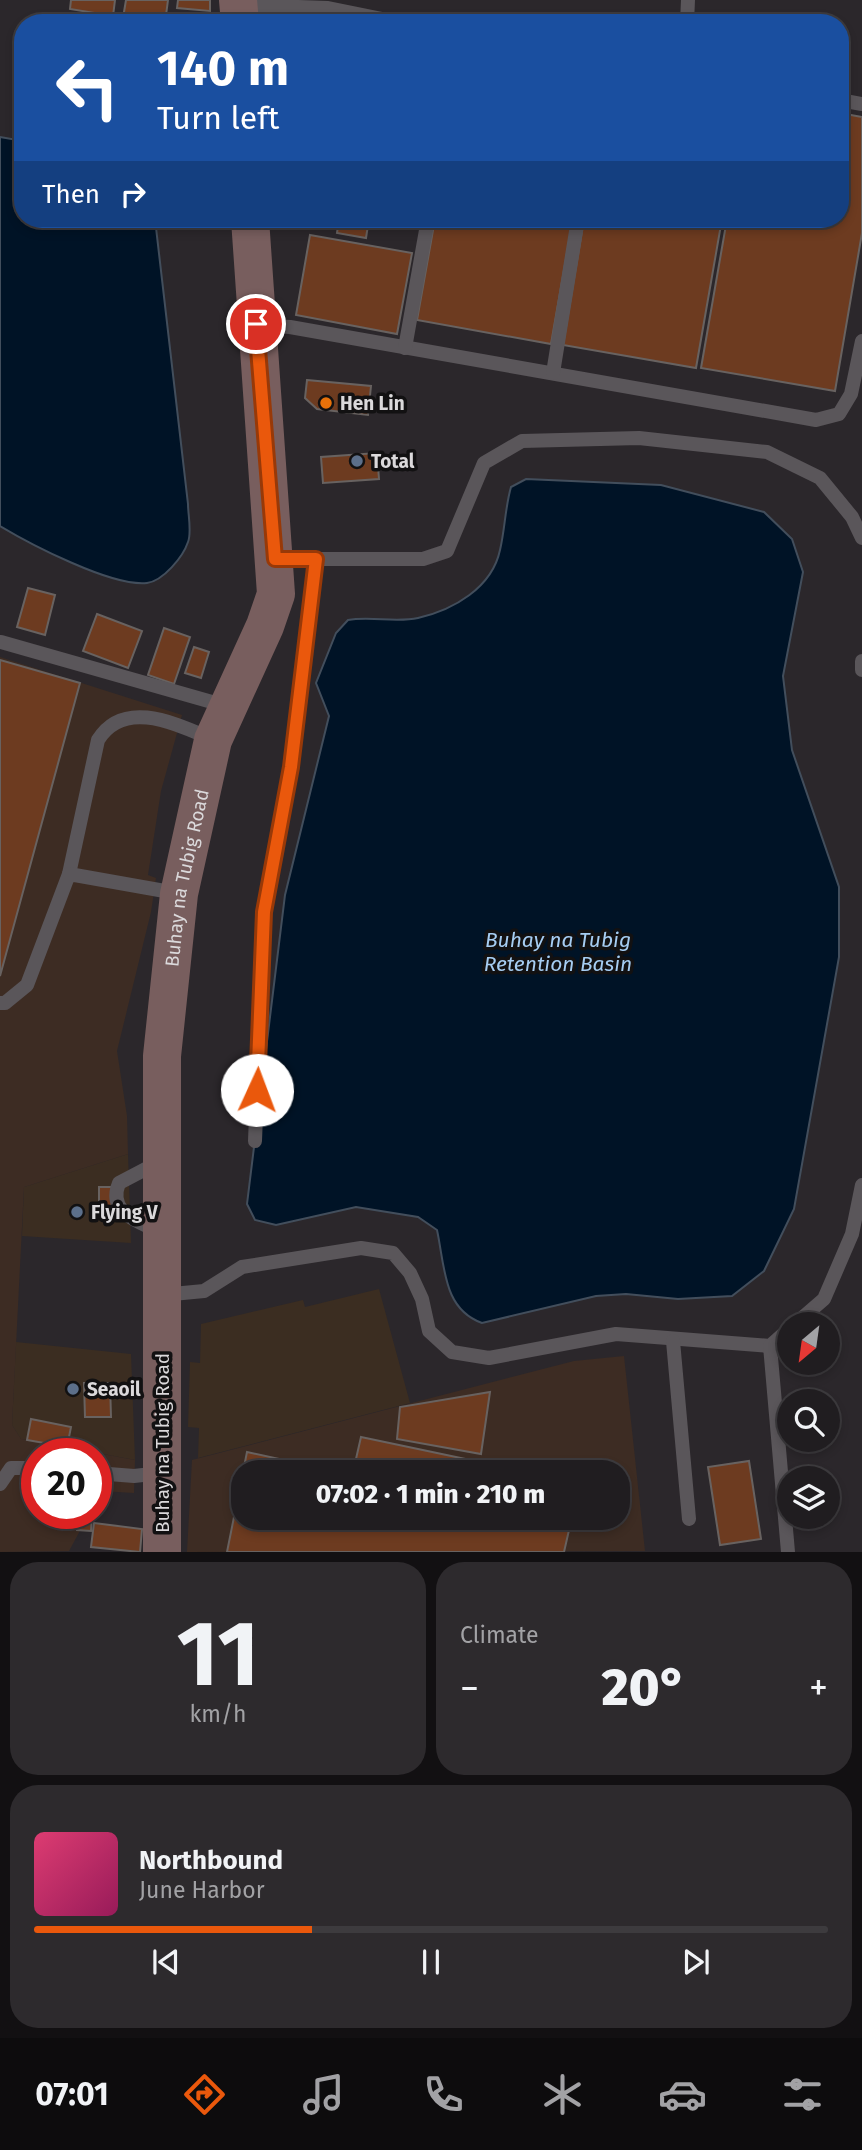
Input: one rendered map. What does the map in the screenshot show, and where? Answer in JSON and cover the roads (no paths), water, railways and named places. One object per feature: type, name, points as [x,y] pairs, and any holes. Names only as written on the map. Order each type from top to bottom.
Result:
[{"type":"main road","name":"Buhay na Tubig Road","points":[[162,1552],[162,1056],[179,894],[220,723],[265,626],[276,594],[251,228]]},
{"type":"lane","points":[[239,9],[306,14]]},
{"type":"lane","points":[[405,348],[426,228]]},
{"type":"lane","points":[[553,373],[577,228]]},
{"type":"lane","points":[[256,324],[816,420],[839,414],[851,394],[862,341]]},
{"type":"lane","points":[[275,559],[423,559],[447,551],[484,463],[522,441],[639,438],[766,452],[820,478],[852,517],[862,538]]},
{"type":"lane","points":[[255,1141],[264,912],[291,767],[316,559]]},
{"type":"lane","points":[[1,642],[220,723]]},
{"type":"lane","points":[[862,661],[862,670]]},
{"type":"lane","points":[[0,1003],[5,1003],[27,985],[69,874],[98,740],[106,727],[120,718],[220,723]]},
{"type":"lane","points":[[69,874],[179,894]]},
{"type":"lane","points":[[809,1312],[824,1299],[852,1234],[862,1185]]},
{"type":"lane","points":[[162,1295],[204,1291],[242,1267],[361,1248],[393,1253],[410,1273],[422,1299],[429,1331],[452,1352],[489,1358],[616,1334],[673,1341],[770,1346],[777,1340]]},
{"type":"lane","points":[[673,1341],[689,1518]]},
{"type":"lane","points":[[770,1346],[788,1552]]},
{"type":"lane","points":[[0,1484],[10,1468],[21,1468]]},
{"type":"lane","points":[[112,1474],[134,1476],[163,1473]]},
{"type":"water","points":[[0,137],[14,139],[14,228],[156,228],[190,528],[188,542],[172,567],[159,578],[147,583],[113,578],[93,571],[50,553],[0,526]]},
{"type":"water","name":"Buhay na Tubig Retention Basin","points":[[526,479],[661,485],[764,512],[792,539],[803,572],[783,676],[792,750],[839,887],[839,957],[794,1209],[764,1271],[732,1296],[678,1299],[626,1294],[596,1296],[482,1323],[469,1317],[453,1297],[444,1272],[437,1230],[418,1217],[356,1207],[276,1225],[255,1220],[247,1204],[285,895],[329,716],[316,683],[336,633],[348,620],[418,618],[457,603],[480,586],[496,564],[511,487]]},
{"type":"place","name":"Hen Lin","points":[[326,403]]},
{"type":"place","name":"Total","points":[[357,461]]},
{"type":"place","name":"Flying V","points":[[77,1212]]},
{"type":"place","name":"Seaoil","points":[[73,1389]]}]
